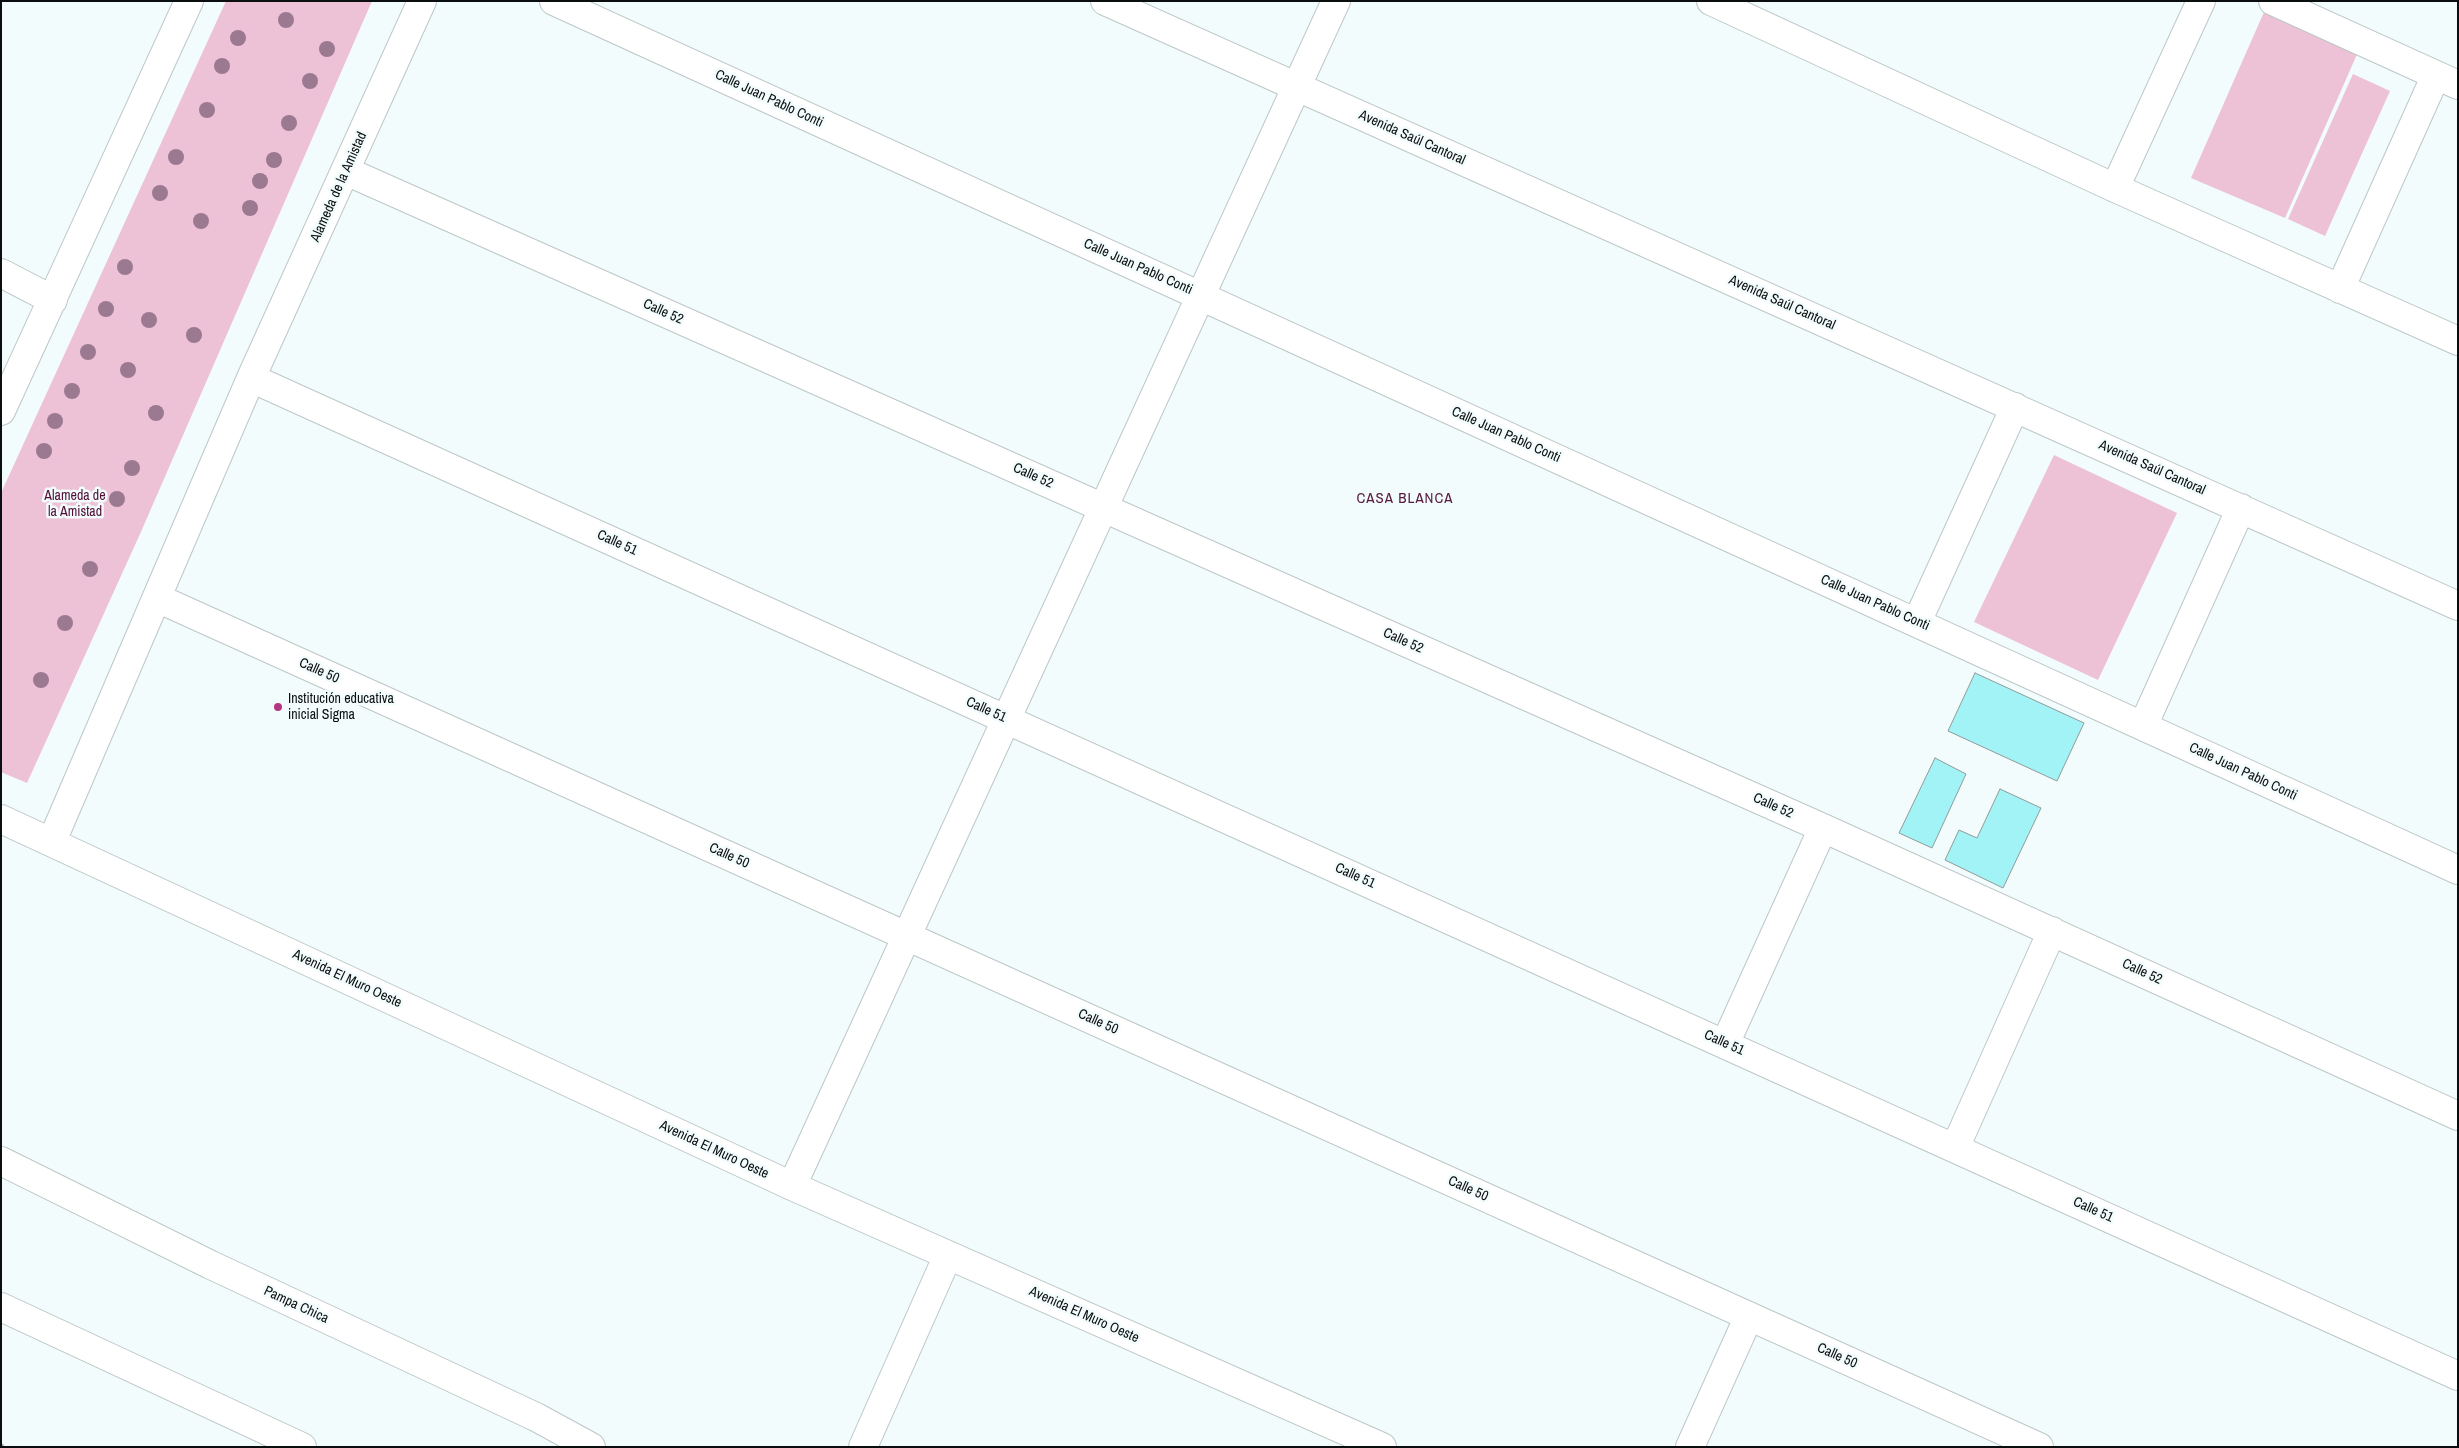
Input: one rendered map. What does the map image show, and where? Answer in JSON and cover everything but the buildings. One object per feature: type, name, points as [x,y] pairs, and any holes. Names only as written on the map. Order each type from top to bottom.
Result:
[{"type":"street","points":[[1,411],[189,1]]},
{"type":"street","name":"Alameda de la Amistad","points":[[52,841],[251,378],[422,1]]},
{"type":"street","name":"Calle Juan Pablo Conti","points":[[554,1],[2458,870]]},
{"type":"street","name":"Avenida Saúl Cantoral","points":[[1105,1],[2458,606]]},
{"type":"street","points":[[792,1186],[1336,1]]},
{"type":"street","points":[[1711,1],[2115,188],[2458,341]]},
{"type":"street","points":[[2115,188],[2201,1]]},
{"type":"street","points":[[2274,1],[2447,80],[2340,289]]},
{"type":"street","name":"Calle 52","points":[[346,171],[1823,828],[2458,1116]]},
{"type":"street","points":[[1,273],[53,300]]},
{"type":"street","name":"Calle 51","points":[[251,378],[2458,1376]]},
{"type":"street","points":[[1917,622],[2015,407]]},
{"type":"street","points":[[2144,726],[2241,508]]},
{"type":"street","name":"Calle 50","points":[[157,598],[2039,1447]]},
{"type":"street","name":"Avenida El Muro Oeste","points":[[1,819],[52,841],[792,1186],[1382,1447]]},
{"type":"street","points":[[1724,1044],[1823,828]]},
{"type":"street","points":[[1955,1148],[2052,931]]},
{"type":"street","name":"Pampa Chica","points":[[1,1161],[211,1265],[536,1417],[591,1447]]},
{"type":"street","points":[[863,1447],[948,1255]]},
{"type":"street","points":[[1,1307],[302,1447]]},
{"type":"street","points":[[1690,1447],[1749,1316]]},
{"type":"path","points":[[1,1445],[5,1447]]},
{"type":"green space","name":"Alameda de la Amistad","points":[[226,1],[372,1],[140,534],[27,783],[1,772],[1,493]]},
{"type":"green space","points":[[2264,12],[2358,52],[2285,218],[2191,178]]},
{"type":"green space","points":[[2353,74],[2390,91],[2325,236],[2288,219]]},
{"type":"green space","points":[[2054,455],[2177,513],[2098,680],[1974,622]]},
{"type":"place","name":"Institución educativa inicial Sigma","points":[[278,707]]},
{"type":"district","name":"CASA BLANCA","points":[[1405,499]]}]
